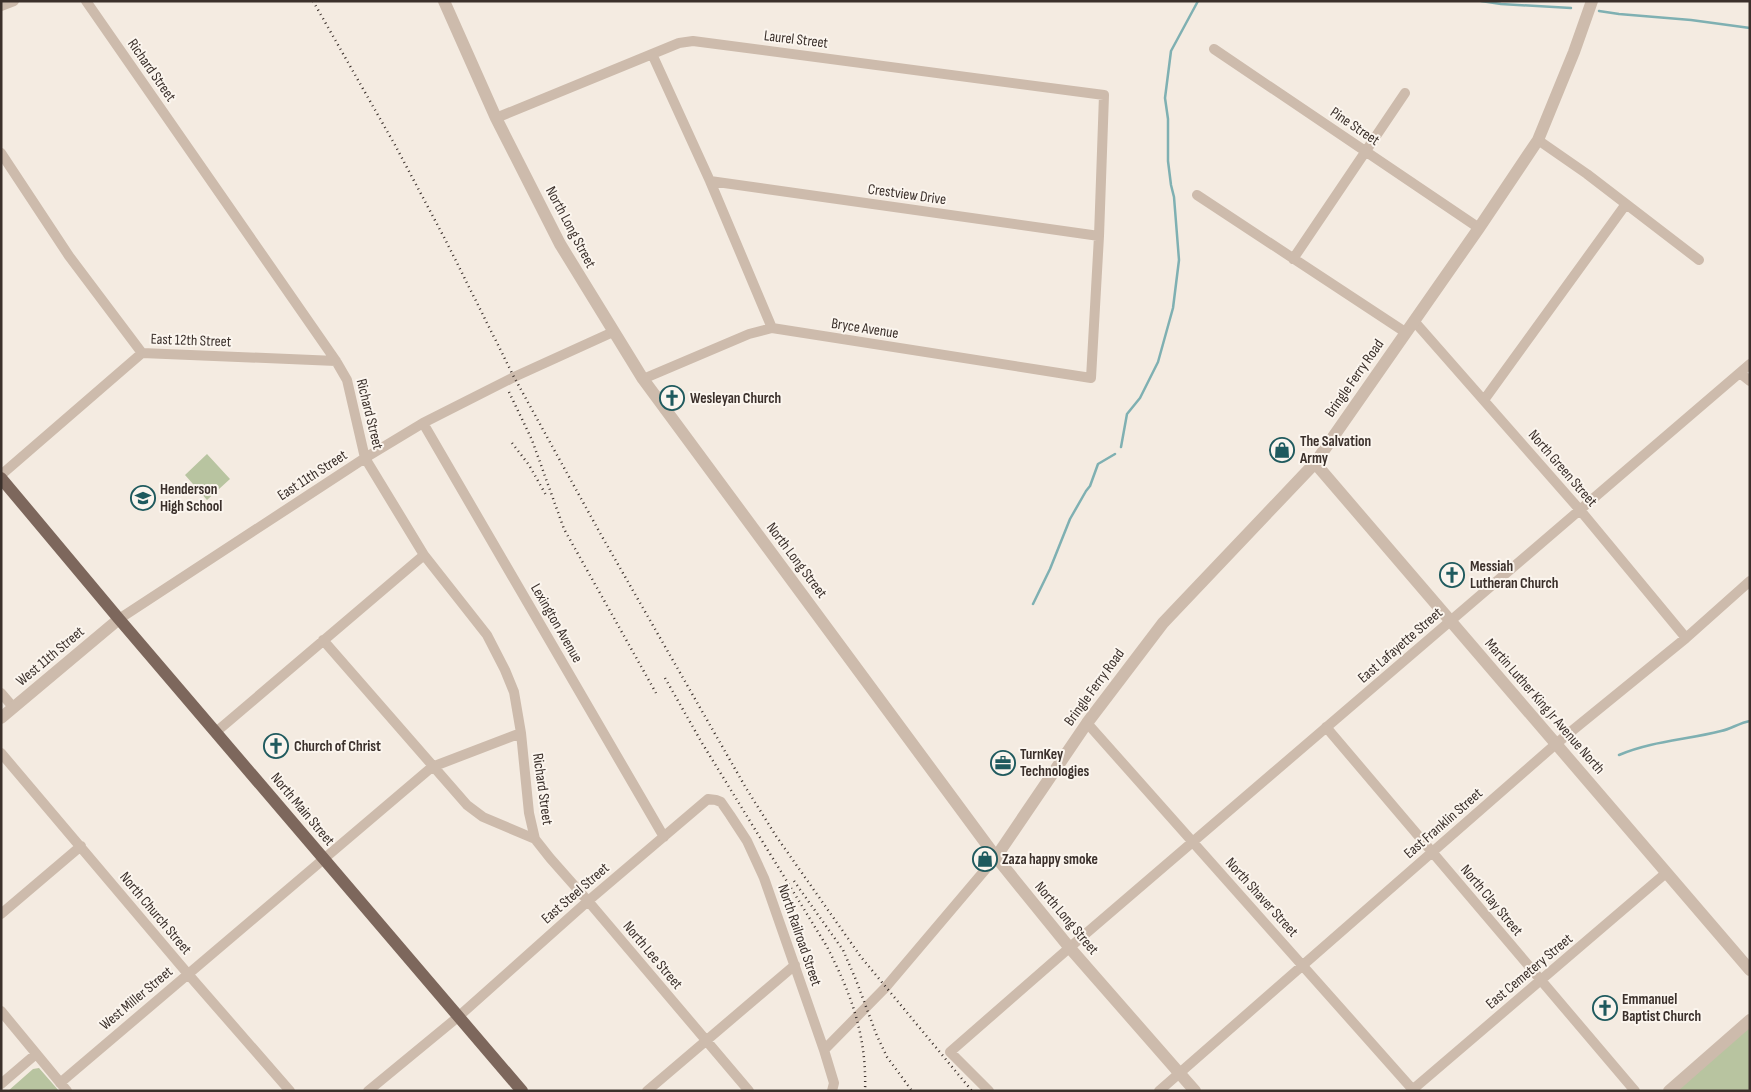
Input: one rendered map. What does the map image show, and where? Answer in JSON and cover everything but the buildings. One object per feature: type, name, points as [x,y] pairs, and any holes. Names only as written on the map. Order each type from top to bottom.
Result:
[{"type":"main road","name":"North Main Street","points":[[1,477],[119,620],[522,1091]]},
{"type":"street","points":[[1,6],[14,1]]},
{"type":"street","name":"Richard Street","points":[[86,1],[336,361],[347,380],[365,458],[424,555],[477,621],[495,648],[514,692],[521,734],[529,813],[535,839]]},
{"type":"street","name":"North Long Street","points":[[444,1],[496,118],[560,244],[643,379],[996,857],[1069,947],[1195,1091]]},
{"type":"street","name":"Bringle Ferry Road","points":[[996,857],[1087,723],[1163,622],[1315,463],[1479,228],[1538,140],[1574,52],[1592,1]]},
{"type":"street","name":"Laurel Street","points":[[496,118],[679,42],[693,41],[1104,95],[1099,236]]},
{"type":"street","name":"Pine Street","points":[[1214,49],[1479,228]]},
{"type":"street","points":[[652,54],[710,181],[772,328]]},
{"type":"street","points":[[1293,258],[1405,93]]},
{"type":"street","points":[[1538,140],[1587,174],[1699,260]]},
{"type":"street","points":[[1,153],[69,256],[142,353]]},
{"type":"street","name":"Crestview Drive","points":[[710,181],[1099,236]]},
{"type":"street","points":[[1197,195],[1405,332]]},
{"type":"street","points":[[1484,400],[1626,204]]},
{"type":"street","name":"Bryce Avenue","points":[[643,379],[749,334],[772,328],[1091,378],[1099,236]]},
{"type":"street","name":"North Green Street","points":[[1414,321],[1580,510],[1686,638]]},
{"type":"street","name":"East 11th Street","points":[[119,620],[365,458],[423,423],[514,377],[613,332]]},
{"type":"street","name":"East 12th Street","points":[[1,477],[142,353],[336,361]]},
{"type":"street","name":"East Lafayette Street","points":[[1069,947],[1750,364]]},
{"type":"street","points":[[1740,373],[1750,381]]},
{"type":"street","name":"Lexington Avenue","points":[[423,423],[664,838]]},
{"type":"street","name":"Martin Luther King Jr Avenue North","points":[[1315,463],[1750,970]]},
{"type":"street","points":[[216,732],[424,555]]},
{"type":"street","name":"East Franklin Street","points":[[1159,1091],[1557,743],[1686,638],[1750,581]]},
{"type":"street","name":"West 11th Street","points":[[1,718],[119,620]]},
{"type":"street","points":[[323,640],[467,805],[483,817],[535,839]]},
{"type":"street","points":[[1,693],[14,707]]},
{"type":"street","name":"North Shaver Street","points":[[1087,723],[1412,1090]]},
{"type":"street","name":"North Clay Street","points":[[1326,727],[1635,1091]]},
{"type":"street","name":"West Miller Street","points":[[64,1087],[188,974],[432,767],[521,734]]},
{"type":"street","name":"North Church Street","points":[[1,753],[290,1091]]},
{"type":"street","name":"East Steel Street","points":[[368,1091],[458,1017],[703,802],[708,799],[716,800]]},
{"type":"street","name":"North Railroad Street","points":[[716,800],[721,802],[730,814],[747,842],[764,878],[824,1050],[834,1083],[832,1091]]},
{"type":"street","name":"North Lee Street","points":[[535,839],[749,1091]]},
{"type":"street","points":[[1,914],[81,846]]},
{"type":"street","points":[[824,1050],[867,1008],[896,976],[996,857]]},
{"type":"street","name":"East Cemetery Street","points":[[1412,1090],[1666,873]]},
{"type":"street","points":[[990,1091],[950,1052],[1069,947]]},
{"type":"street","points":[[647,1091],[795,965]]},
{"type":"street","points":[[1,1011],[64,1087]]},
{"type":"street","points":[[1669,1091],[1750,1020]]},
{"type":"street","points":[[1,1084],[36,1054]]},
{"type":"green space","points":[[207,454],[230,479],[207,500],[185,475]]},
{"type":"green space","points":[[1750,1020],[1750,1091],[1669,1091]]},
{"type":"green space","points":[[39,1068],[59,1091],[8,1091],[33,1069]]},
{"type":"waterway","points":[[1121,447],[1127,414],[1140,398],[1158,362],[1173,308],[1179,260],[1174,197],[1168,161],[1168,119],[1165,98],[1171,51],[1198,1]]},
{"type":"waterway","points":[[1481,1],[1571,8]]},
{"type":"waterway","points":[[1599,11],[1750,28]]},
{"type":"waterway","points":[[1033,604],[1050,569],[1070,519],[1090,486],[1098,464],[1115,454]]},
{"type":"waterway","points":[[1619,755],[1631,750],[1725,730],[1750,721]]},
{"type":"railway","points":[[313,1],[395,145],[446,241],[514,377],[600,533],[746,788],[776,836],[861,957],[972,1091]]},
{"type":"railway","points":[[509,392],[532,440],[564,529],[656,693]]},
{"type":"railway","points":[[512,443],[529,465],[546,495]]},
{"type":"railway","points":[[665,678],[702,743],[826,945],[835,963],[856,1015],[863,1052],[865,1091]]},
{"type":"railway","points":[[794,881],[843,950],[887,1057],[912,1091]]},
{"type":"place","name":"Wesleyan Church","points":[[672,398]]},
{"type":"place","name":"The Salvation Army","points":[[1282,450]]},
{"type":"place","name":"Henderson High School","points":[[143,498]]},
{"type":"place","name":"Messiah Lutheran Church","points":[[1452,575]]},
{"type":"place","name":"Church of Christ","points":[[276,746]]},
{"type":"place","name":"TurnKey Technologies","points":[[1003,763]]},
{"type":"place","name":"Zaza happy smoke","points":[[985,859]]},
{"type":"place","name":"Emmanuel Baptist Church","points":[[1605,1008]]}]
